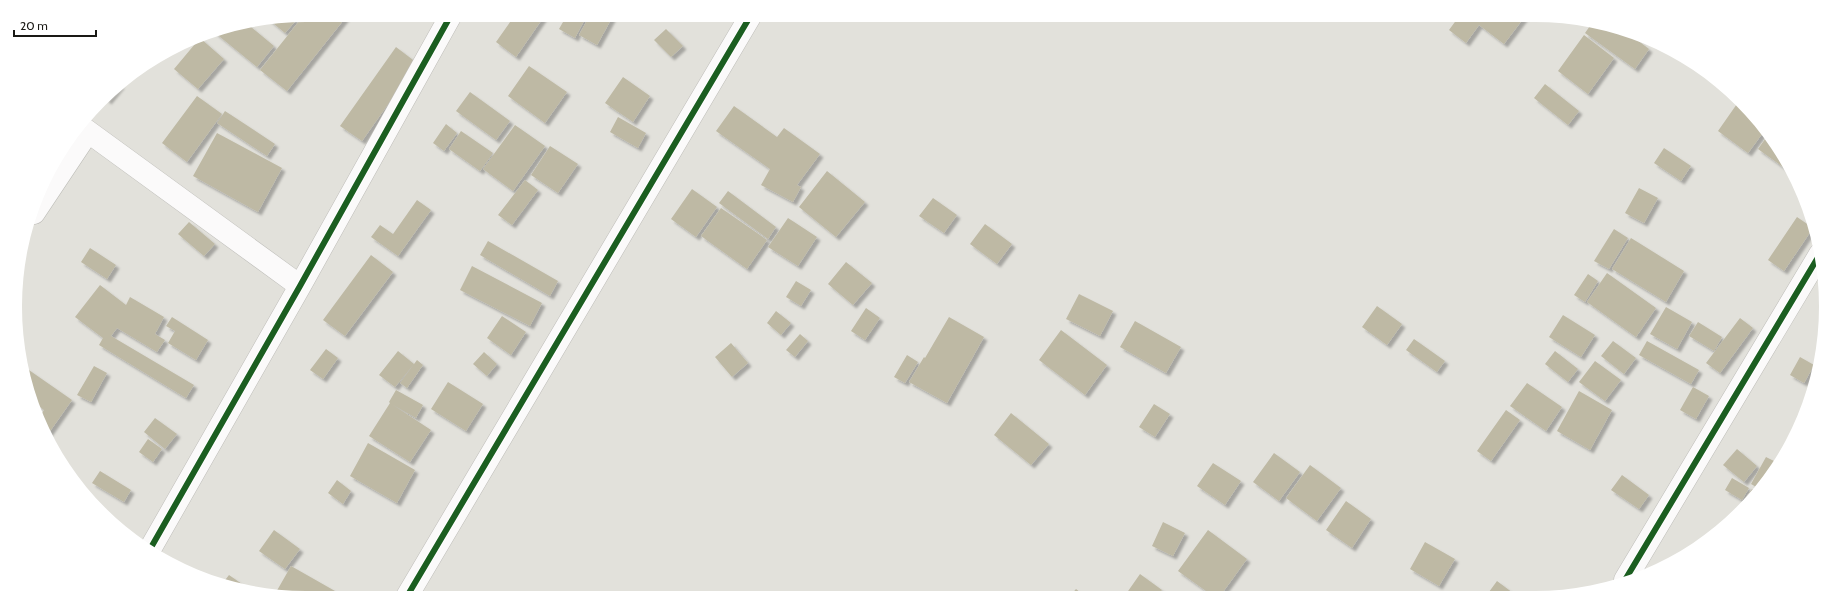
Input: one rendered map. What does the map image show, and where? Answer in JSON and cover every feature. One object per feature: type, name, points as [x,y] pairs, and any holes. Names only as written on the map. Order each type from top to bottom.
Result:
[{"type":"street","points":[[152,546],[300,286],[440,22]]},
{"type":"street","points":[[410,591],[747,22]]},
{"type":"street","points":[[84,129],[300,286]]},
{"type":"street","points":[[46,192],[83,131]]},
{"type":"street","points":[[1627,576],[1816,261]]},
{"type":"building","points":[[298,22],[342,22],[287,91],[260,70]]},
{"type":"building","points":[[510,22],[540,22],[516,57],[496,42]]},
{"type":"building","points":[[563,22],[583,22],[575,38],[559,29]]},
{"type":"building","points":[[586,22],[610,22],[597,45],[579,35]]},
{"type":"building","points":[[1455,22],[1521,22],[1504,44],[1479,25],[1466,43],[1449,30]]},
{"type":"building","points":[[294,23],[285,33],[274,24]]},
{"type":"building","points":[[251,27],[274,46],[257,67],[219,36]]},
{"type":"building","points":[[1590,27],[1626,37],[1642,43],[1649,49],[1635,69],[1585,33]]},
{"type":"building","points":[[666,29],[683,46],[671,57],[654,40]]},
{"type":"building","points":[[1584,35],[1614,58],[1588,94],[1558,71]]},
{"type":"building","points":[[204,42],[224,59],[198,89],[174,69],[193,46]]},
{"type":"building","points":[[396,47],[417,63],[362,141],[340,126]]},
{"type":"building","points":[[529,66],[567,92],[545,123],[508,96]]},
{"type":"building","points":[[623,77],[650,96],[633,122],[605,103]]},
{"type":"building","points":[[1545,84],[1579,111],[1568,125],[1534,98]]},
{"type":"building","points":[[470,92],[510,121],[496,140],[456,111]]},
{"type":"building","points":[[197,96],[222,114],[187,162],[162,143]]},
{"type":"building","points":[[1736,105],[1761,135],[1748,153],[1718,131]]},
{"type":"building","points":[[734,106],[777,137],[784,128],[820,154],[797,185],[801,187],[793,202],[761,185],[770,169],[716,131]]},
{"type":"building","points":[[225,111],[275,144],[267,156],[217,123]]},
{"type":"building","points":[[618,117],[646,133],[638,148],[610,132]]},
{"type":"building","points":[[446,124],[457,133],[444,151],[433,143]]},
{"type":"building","points":[[515,125],[545,146],[513,191],[483,169]]},
{"type":"building","points":[[461,131],[493,153],[480,171],[449,149]]},
{"type":"building","points":[[217,133],[282,168],[258,212],[193,176]]},
{"type":"building","points":[[1765,140],[1782,167],[1758,149]]},
{"type":"building","points":[[550,146],[578,164],[558,193],[531,175]]},
{"type":"building","points":[[1664,148],[1691,166],[1681,181],[1654,163]]},
{"type":"building","points":[[827,171],[865,202],[836,237],[799,207]]},
{"type":"building","points":[[525,180],[538,190],[512,225],[498,215]]},
{"type":"building","points":[[1639,188],[1658,198],[1644,223],[1625,213]]},
{"type":"building","points":[[692,189],[717,207],[696,237],[671,219]]},
{"type":"building","points":[[728,191],[776,227],[768,239],[719,203]]},
{"type":"building","points":[[933,198],[957,215],[944,233],[919,216]]},
{"type":"building","points":[[417,200],[431,210],[398,256],[371,237],[380,225],[393,234]]},
{"type":"building","points":[[721,208],[767,240],[747,269],[701,236]]},
{"type":"building","points":[[1797,217],[1806,223],[1809,234],[1784,271],[1768,260]]},
{"type":"building","points":[[788,218],[817,237],[798,266],[768,247]]},
{"type":"building","points":[[189,222],[215,244],[204,256],[178,234]]},
{"type":"building","points":[[985,224],[1012,244],[997,264],[970,244]]},
{"type":"building","points":[[1614,229],[1628,238],[1609,269],[1594,261]]},
{"type":"building","points":[[1631,238],[1684,271],[1666,302],[1612,269]]},
{"type":"building","points":[[488,241],[558,281],[550,296],[480,255]]},
{"type":"building","points":[[90,248],[116,265],[107,279],[81,262]]},
{"type":"building","points":[[371,255],[393,272],[345,336],[323,320]]},
{"type":"building","points":[[846,262],[872,283],[853,305],[828,284]]},
{"type":"building","points":[[472,266],[542,303],[530,326],[460,290]]},
{"type":"building","points":[[1607,273],[1656,308],[1636,337],[1587,302]]},
{"type":"building","points":[[1588,274],[1598,281],[1585,302],[1574,295]]},
{"type":"building","points":[[796,281],[811,290],[801,306],[786,297]]},
{"type":"building","points":[[100,285],[126,305],[130,297],[164,317],[155,334],[165,340],[157,352],[117,328],[111,336],[194,385],[186,398],[99,345],[103,338],[75,317]]},
{"type":"building","points":[[1079,294],[1113,311],[1100,336],[1066,319]]},
{"type":"building","points":[[1377,306],[1402,324],[1387,345],[1362,327]]},
{"type":"building","points":[[1666,307],[1692,322],[1677,349],[1650,334]]},
{"type":"building","points":[[866,308],[880,318],[865,340],[851,331]]},
{"type":"building","points":[[776,311],[791,323],[781,335],[767,323]]},
{"type":"building","points":[[1563,315],[1595,335],[1581,357],[1549,337]]},
{"type":"building","points":[[502,316],[526,332],[511,355],[487,338]]},
{"type":"building","points":[[172,317],[208,340],[196,360],[168,343],[175,331],[166,326]]},
{"type":"building","points":[[949,317],[984,337],[947,403],[909,382]]},
{"type":"building","points":[[1740,318],[1753,328],[1720,373],[1706,363]]},
{"type":"building","points":[[1135,321],[1181,347],[1166,373],[1120,347]]},
{"type":"building","points":[[1698,322],[1722,337],[1714,351],[1689,336]]},
{"type":"building","points":[[1061,330],[1107,365],[1085,395],[1039,360]]},
{"type":"building","points":[[800,334],[808,341],[795,357],[786,350]]},
{"type":"building","points":[[1414,339],[1445,361],[1437,372],[1406,350]]},
{"type":"building","points":[[1613,341],[1636,358],[1624,374],[1601,356]]},
{"type":"building","points":[[1647,341],[1699,370],[1691,384],[1639,355]]},
{"type":"building","points":[[731,343],[748,363],[732,377],[715,357]]},
{"type":"building","points":[[326,349],[338,358],[323,379],[310,370]]},
{"type":"building","points":[[398,351],[414,364],[395,387],[379,375]]},
{"type":"building","points":[[1555,351],[1578,369],[1568,382],[1545,364]]},
{"type":"building","points":[[484,352],[497,364],[487,376],[473,364]]},
{"type":"building","points":[[907,355],[918,362],[905,383],[894,377]]},
{"type":"building","points":[[1800,357],[1813,365],[1804,383],[1790,375]]},
{"type":"building","points":[[417,360],[423,365],[407,388],[400,383]]},
{"type":"building","points":[[1595,361],[1621,380],[1605,401],[1579,382]]},
{"type":"building","points":[[94,366],[107,373],[91,402],[77,395]]},
{"type":"building","points":[[29,370],[72,400],[50,431],[43,412],[44,410],[41,408],[37,398]]},
{"type":"building","points":[[448,382],[483,404],[466,431],[431,409]]},
{"type":"building","points":[[1527,383],[1562,407],[1546,431],[1510,406]]},
{"type":"building","points":[[1693,387],[1709,396],[1696,419],[1680,410]]},
{"type":"building","points":[[396,390],[423,405],[416,418],[393,405],[431,430],[410,462],[369,436],[390,403],[389,402]]},
{"type":"building","points":[[1579,391],[1612,410],[1590,450],[1557,431]]},
{"type":"building","points":[[1154,404],[1170,414],[1155,437],[1139,427]]},
{"type":"building","points":[[1506,410],[1520,420],[1491,461],[1477,451]]},
{"type":"building","points":[[1011,413],[1049,444],[1031,465],[994,435]]},
{"type":"building","points":[[155,418],[177,434],[165,449],[144,432]]},
{"type":"building","points":[[148,439],[162,449],[153,462],[139,452]]},
{"type":"building","points":[[368,443],[415,470],[397,503],[350,476]]},
{"type":"building","points":[[1737,449],[1757,466],[1744,482],[1723,465]]},
{"type":"building","points":[[1274,453],[1300,472],[1279,501],[1253,482]]},
{"type":"building","points":[[1766,457],[1774,461],[1755,486],[1751,484]]},
{"type":"building","points":[[1213,463],[1241,481],[1225,505],[1197,486]]},
{"type":"building","points":[[1310,465],[1341,488],[1317,521],[1286,498]]},
{"type":"building","points":[[100,471],[131,490],[124,502],[92,483]]},
{"type":"building","points":[[1622,475],[1649,495],[1639,509],[1611,490]]},
{"type":"building","points":[[1732,478],[1749,488],[1742,500],[1725,490]]},
{"type":"building","points":[[337,480],[351,491],[343,504],[328,493]]},
{"type":"building","points":[[1346,501],[1371,519],[1352,548],[1326,530]]},
{"type":"building","points":[[1163,522],[1185,533],[1173,556],[1152,546]]},
{"type":"building","points":[[274,530],[300,549],[285,569],[259,551]]},
{"type":"building","points":[[1208,530],[1247,559],[1224,591],[1206,591],[1178,571]]},
{"type":"building","points":[[1425,542],[1455,559],[1439,586],[1410,569]]},
{"type":"building","points":[[291,566],[335,591],[306,591],[278,589]]},
{"type":"building","points":[[1140,574],[1162,590],[1161,591],[1128,591]]},
{"type":"building","points":[[229,575],[241,583],[233,581],[226,579]]},
{"type":"building","points":[[1497,581],[1510,591],[1490,591]]},
{"type":"cycle path","points":[[152,546],[300,286],[447,22]]},
{"type":"cycle path","points":[[410,591],[747,22]]},
{"type":"cycle path","points":[[1628,575],[1816,261]]}]
